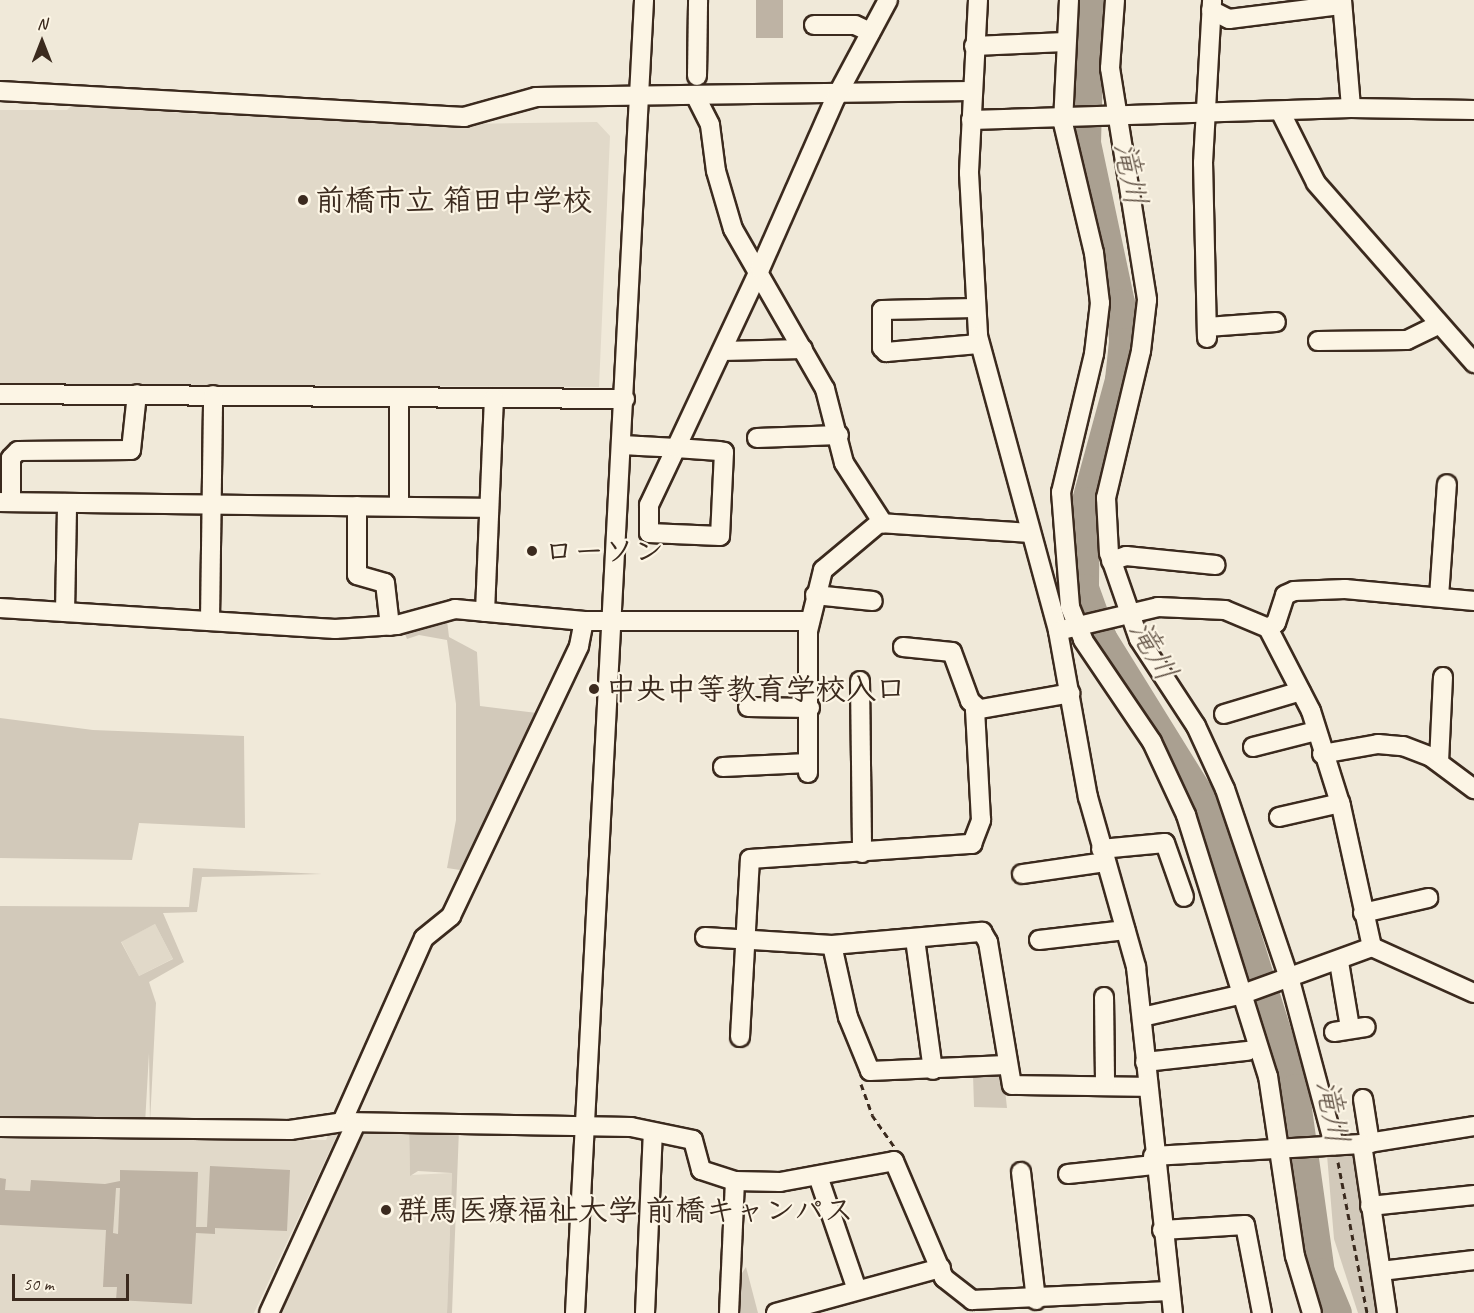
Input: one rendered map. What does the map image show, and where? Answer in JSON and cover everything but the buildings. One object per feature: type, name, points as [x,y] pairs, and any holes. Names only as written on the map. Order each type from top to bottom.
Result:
[{"type":"street","points":[[575,1313],[581,1125],[614,621],[644,0]]},
{"type":"street","points":[[697,76],[698,0]]},
{"type":"street","points":[[623,444],[676,448],[726,454],[720,536],[646,532],[648,505],[676,448],[722,351],[757,265],[843,90],[865,30],[888,0]]},
{"type":"street","points":[[978,0],[970,120],[975,308],[979,344],[1058,631],[1103,856],[1125,930],[1142,1017],[1153,1161],[1173,1313]]},
{"type":"street","points":[[1069,0],[1065,42],[1066,117],[1100,286],[1094,354],[1061,492],[1062,550],[1079,625],[1152,742],[1180,800],[1268,1076],[1282,1149],[1295,1256],[1312,1313]]},
{"type":"street","points":[[1114,0],[1110,68],[1114,115],[1147,300],[1141,351],[1106,498],[1111,561],[1125,612],[1144,649],[1212,758],[1287,980],[1331,1146]]},
{"type":"street","points":[[1276,321],[1207,333],[1206,33],[1211,5],[1229,19],[1342,2],[1351,108]]},
{"type":"street","points":[[814,24],[865,30]]},
{"type":"street","points":[[974,46],[1065,42]]},
{"type":"street","points":[[0,92],[464,117],[536,97],[696,97],[843,90],[971,91]]},
{"type":"street","points":[[696,97],[710,125],[730,222],[757,265],[825,389],[839,435],[844,463],[883,523]]},
{"type":"street","points":[[970,120],[1351,108],[1474,110]]},
{"type":"street","points":[[1280,111],[1316,183],[1438,325],[1474,363]]},
{"type":"street","points":[[975,308],[882,310],[882,348],[886,352],[979,344]]},
{"type":"street","points":[[1318,341],[1407,340],[1438,325]]},
{"type":"street","points":[[722,351],[802,349]]},
{"type":"street","points":[[0,394],[625,399]]},
{"type":"street","points":[[136,394],[131,450],[14,453],[5,502],[489,508]]},
{"type":"street","points":[[210,620],[213,395]]},
{"type":"street","points":[[399,397],[399,506]]},
{"type":"street","points":[[485,612],[494,398]]},
{"type":"street","points":[[758,438],[839,435]]},
{"type":"street","points":[[1439,597],[1447,484]]},
{"type":"street","points":[[65,612],[67,503]]},
{"type":"street","points":[[357,506],[357,574],[385,583],[390,626]]},
{"type":"street","points":[[723,767],[808,768],[810,621],[815,595],[823,570],[853,549],[870,527],[883,523],[1031,533]]},
{"type":"street","points":[[1111,561],[1126,556],[1216,565]]},
{"type":"street","points":[[1268,628],[1276,623],[1286,595],[1294,591],[1345,589],[1474,601]]},
{"type":"street","points":[[815,595],[873,601]]},
{"type":"street","points":[[0,608],[335,629],[390,626],[449,609],[584,621],[810,621]]},
{"type":"street","points":[[1058,631],[1125,612],[1219,609],[1252,617],[1268,628],[1301,691],[1340,803],[1372,947]]},
{"type":"street","points":[[269,1313],[424,938],[452,916],[579,646],[584,621]]},
{"type":"street","points":[[903,647],[952,652],[970,701],[979,709]]},
{"type":"street","points":[[1439,762],[1443,677]]},
{"type":"street","points":[[860,681],[862,853]]},
{"type":"street","points":[[1224,714],[1301,691]]},
{"type":"street","points":[[740,1037],[753,856],[862,853],[976,842],[982,783],[973,718],[979,709],[1071,693]]},
{"type":"street","points":[[748,707],[810,708]]},
{"type":"street","points":[[1253,747],[1316,731]]},
{"type":"street","points":[[1322,754],[1391,744],[1439,762],[1474,789]]},
{"type":"street","points":[[1279,817],[1340,803]]},
{"type":"street","points":[[1022,874],[1165,843],[1185,897]]},
{"type":"street","points":[[1363,913],[1428,898]]},
{"type":"street","points":[[1039,940],[1125,930]]},
{"type":"street","points":[[705,937],[746,943],[832,945],[985,934],[1006,1065],[1015,1086],[1147,1087]]},
{"type":"street","points":[[915,939],[933,1070]]},
{"type":"street","points":[[832,945],[837,978],[866,1067],[933,1070],[1006,1065]]},
{"type":"street","points":[[1142,1017],[1241,994],[1339,962],[1372,947],[1474,993]]},
{"type":"street","points":[[1339,962],[1350,1029]]},
{"type":"street","points":[[1104,997],[1105,1085]]},
{"type":"street","points":[[1145,1062],[1247,1051]]},
{"type":"street","points":[[1363,1099],[1370,1206],[1387,1313]]},
{"type":"street","points":[[0,1127],[290,1130],[349,1122],[512,1129],[581,1125],[693,1140],[701,1170],[735,1181],[818,1176],[898,1164],[949,1284],[972,1300],[1036,1300],[1059,1306],[1169,1291]]},
{"type":"street","points":[[1068,1174],[1153,1161],[1366,1143],[1474,1126]]},
{"type":"street","points":[[645,1313],[653,1133]]},
{"type":"street","points":[[1022,1172],[1036,1300]]},
{"type":"street","points":[[818,1176],[857,1290]]},
{"type":"street","points":[[729,1313],[735,1181]]},
{"type":"street","points":[[1370,1206],[1474,1195]]},
{"type":"street","points":[[1162,1230],[1245,1225],[1262,1313]]},
{"type":"street","points":[[1381,1271],[1474,1260]]},
{"type":"street","points":[[776,1313],[941,1268]]},
{"type":"path","points":[[1331,1146],[1367,1313]]},
{"type":"shaded area","name":"前橋市立 箱田中学校","points":[[74,103],[181,113],[465,124],[597,122],[610,136],[599,387],[0,384],[0,110],[67,110]]},
{"type":"shaded area","points":[[447,620],[449,637],[477,652],[480,706],[537,713],[460,870],[447,868],[456,820],[456,704],[447,640],[419,635],[407,639],[405,634]]},
{"type":"shaded area","points":[[0,718],[93,730],[244,736],[245,828],[139,823],[132,860],[0,858]]},
{"type":"shaded area","points":[[193,868],[322,874],[202,877],[197,912],[163,913],[184,962],[149,982],[156,1003],[150,1123],[149,1053],[145,1124],[0,1120],[0,906],[189,907]],"holes":[[[155,924],[173,959],[139,976],[121,942]]]},
{"type":"shaded area","points":[[155,924],[173,959],[139,976],[121,941]]},
{"type":"shaded area","points":[[997,1073],[1004,1080],[1007,1108],[974,1107],[973,1075]]},
{"type":"shaded area","name":"群馬医療福祉大学 前橋キャンパス","points":[[409,1128],[410,1175],[452,1173],[447,1313],[279,1313],[360,1131]]},
{"type":"shaded area","points":[[409,1128],[459,1129],[452,1313],[447,1313],[452,1173],[418,1171],[410,1176]]},
{"type":"shaded area","points":[[328,1135],[337,1135],[254,1313],[0,1313],[0,1137],[326,1140]]},
{"type":"shaded area","points":[[1345,1153],[1357,1158],[1379,1313],[1358,1313],[1334,1239],[1327,1155]]},
{"type":"shaded area","points":[[746,1267],[758,1313],[736,1313],[738,1279]]},
{"type":"waterway","points":[[865,24],[877,0]]},
{"type":"waterway","name":"滝川","points":[[1091,0],[1087,143],[1121,303],[1123,342],[1119,380],[1086,501],[1085,588],[1103,638],[1206,804],[1295,1088],[1321,1272],[1338,1313]]},
{"type":"waterway","points":[[287,1253],[323,1173]]},
{"type":"place","name":"前橋市立 箱田中学校","points":[[303,200]]},
{"type":"place","name":"ローソン","points":[[532,551]]},
{"type":"place","name":"中央中等教育学校入口","points":[[594,689]]},
{"type":"place","name":"群馬医療福祉大学 前橋キャンパス","points":[[386,1210]]}]
